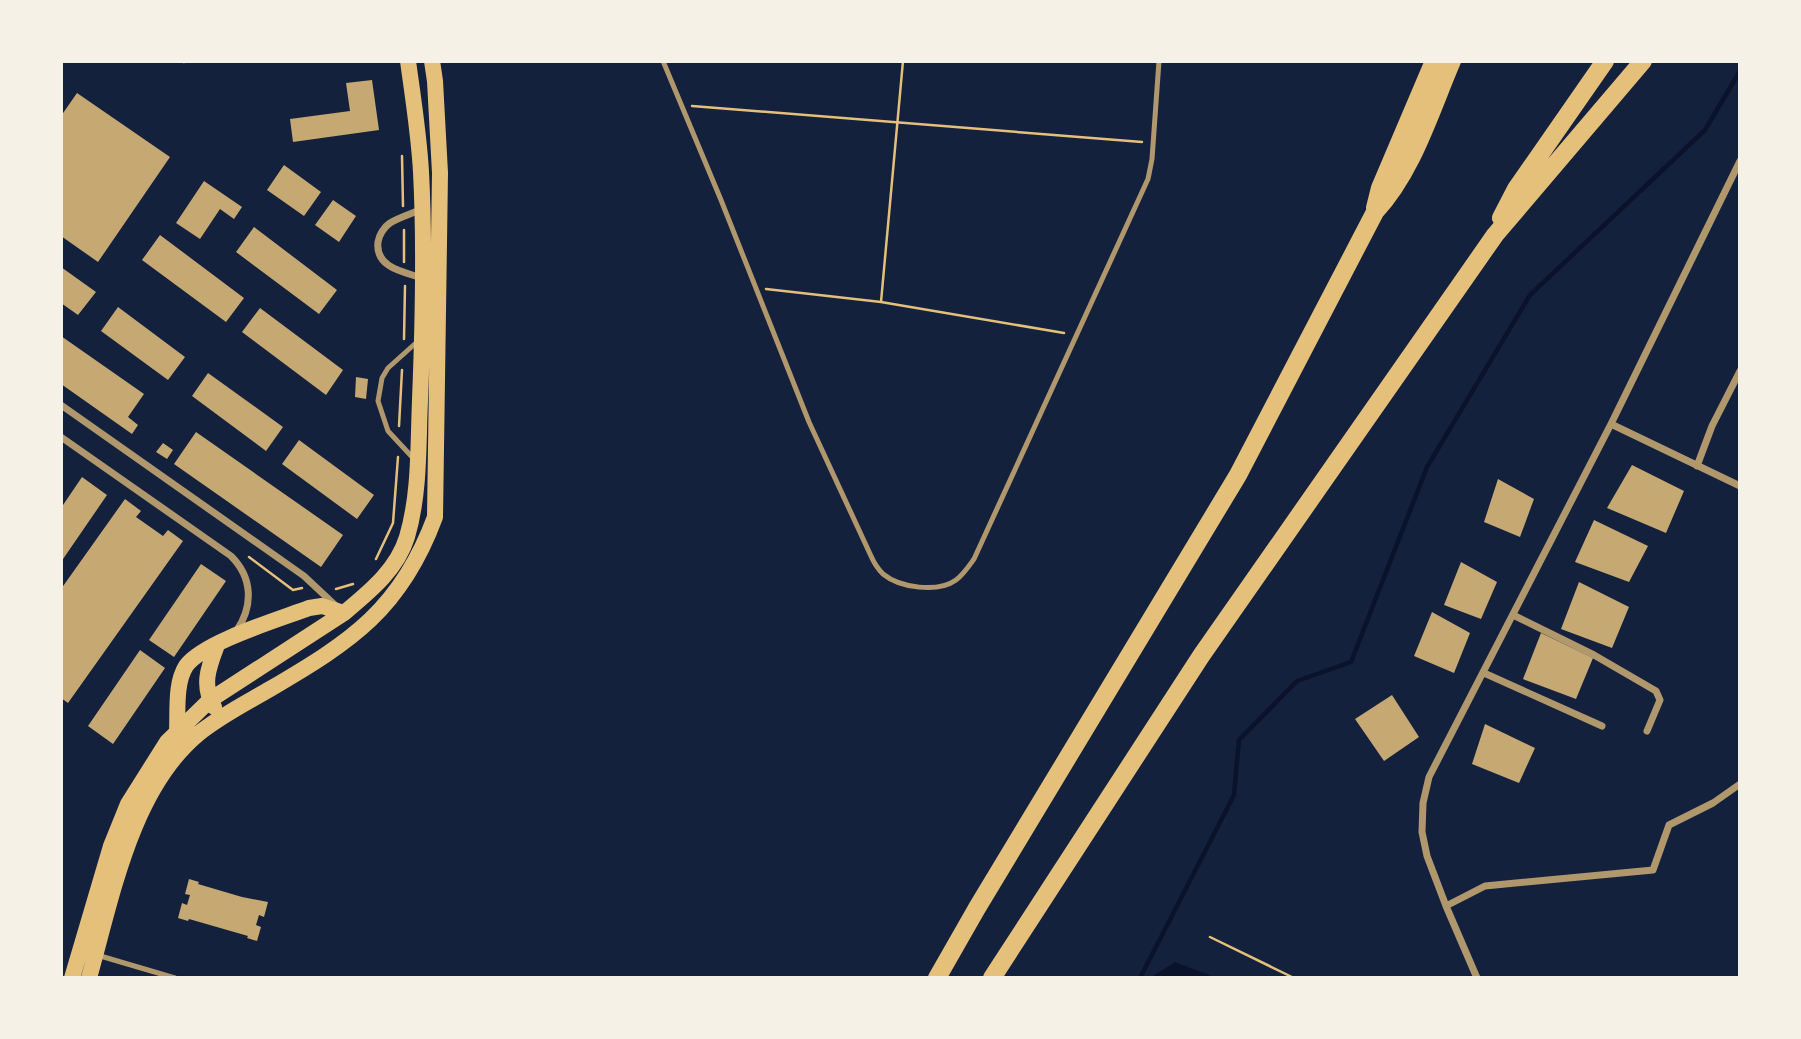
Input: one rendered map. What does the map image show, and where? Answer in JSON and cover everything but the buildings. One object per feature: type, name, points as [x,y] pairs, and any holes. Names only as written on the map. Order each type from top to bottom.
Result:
[{"type":"highway","points":[[1375,212],[1380,188],[1434,61]]},
{"type":"highway","points":[[937,978],[976,908],[1238,475],[1375,212],[1405,170],[1452,61]]},
{"type":"highway","points":[[1495,235],[1503,211],[1516,189],[1605,61]]},
{"type":"highway","points":[[992,978],[1201,656],[1495,235],[1643,61]]},
{"type":"main road","points":[[72,978],[111,846],[128,804],[167,741],[210,700],[344,613],[378,584],[397,560],[407,537],[414,504],[422,338],[420,160],[408,61]]},
{"type":"main road","points":[[89,978],[125,852],[154,786],[197,734],[316,663],[374,618],[408,576],[424,547],[435,517],[440,173],[432,61]]},
{"type":"main road","points":[[177,731],[181,678],[187,665],[200,653],[232,637],[309,608],[323,606],[344,613]]},
{"type":"main road","points":[[344,613],[349,639]]},
{"type":"main road","points":[[217,645],[207,669],[206,682],[210,700],[221,718]]},
{"type":"street","points":[[1477,978],[1446,906],[1424,844],[1423,803],[1430,777],[1611,424],[1740,161]]},
{"type":"street","points":[[422,209],[384,229],[378,243],[385,263],[422,278]]},
{"type":"street","points":[[1697,466],[1712,426],[1740,371]]},
{"type":"street","points":[[61,405],[304,576],[344,613]]},
{"type":"street","points":[[1611,424],[1740,486]]},
{"type":"street","points":[[61,437],[240,565],[247,585],[248,605],[244,619],[232,637]]},
{"type":"street","points":[[1513,615],[1594,655],[1656,691],[1660,701],[1647,731]]},
{"type":"street","points":[[1484,673],[1602,726]]},
{"type":"street","points":[[1446,906],[1485,886],[1653,870],[1669,825],[1713,803],[1740,784]]},
{"type":"lane","points":[[663,61],[809,422],[877,568],[897,582],[928,587],[942,586],[958,579],[974,559],[1148,178],[1159,61]]},
{"type":"lane","points":[[417,463],[388,431],[378,401],[382,378],[388,368],[422,338]]},
{"type":"lane","points":[[95,955],[175,978]]},
{"type":"path","points":[[881,302],[903,61]]},
{"type":"path","points":[[681,105],[1153,142]]},
{"type":"path","points":[[375,562],[393,523],[399,442],[404,272],[402,151]]},
{"type":"path","points":[[756,288],[881,302],[1075,335]]},
{"type":"path","points":[[336,589],[353,584],[360,576]]},
{"type":"path","points":[[1210,937],[1294,978]]},
{"type":"water","points":[[1175,962],[1217,978],[1150,978]]},
{"type":"waterway","points":[[1140,978],[1234,795],[1239,740],[1297,681],[1351,662],[1427,467],[1530,295],[1705,130],[1740,71]]}]
